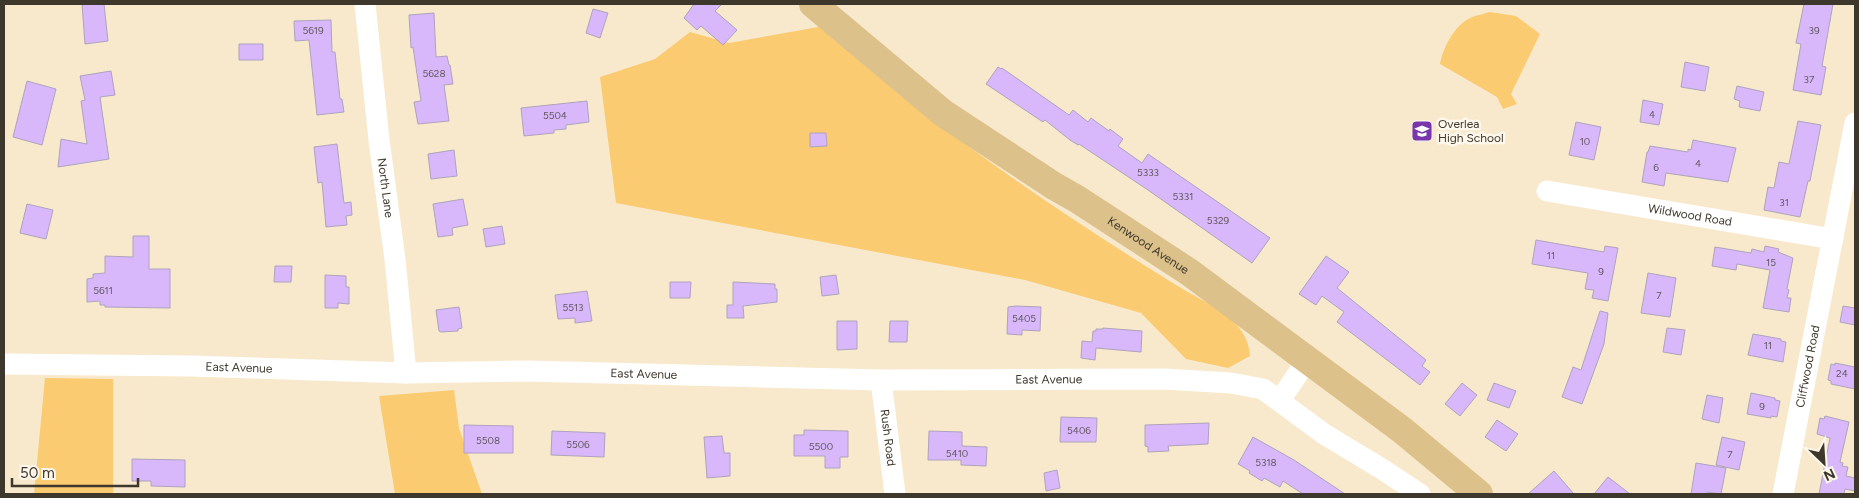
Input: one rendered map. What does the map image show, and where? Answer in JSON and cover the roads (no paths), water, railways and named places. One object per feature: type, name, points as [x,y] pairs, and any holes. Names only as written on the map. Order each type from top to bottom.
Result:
[{"type":"main road","name":"Kenwood Avenue","points":[[813,4],[944,112],[1038,176],[1077,199],[1189,272],[1402,430],[1479,494]]},
{"type":"street","name":"North Lane","points":[[365,4],[379,140],[395,260],[406,373]]},
{"type":"street","name":"Cliffwood Road","points":[[1783,494],[1855,124]]},
{"type":"street","name":"Wildwood Road","points":[[1547,190],[1833,240]]},
{"type":"street","points":[[1280,400],[1308,359]]},
{"type":"street","name":"East Avenue","points":[[4,364],[191,366],[406,373],[528,371],[881,380],[1164,379],[1230,383],[1263,389],[1324,434],[1420,494]]},
{"type":"street","name":"Rush Road","points":[[881,380],[895,494]]},
{"type":"place","name":"Overlea High School","points":[[1422,131]]}]
